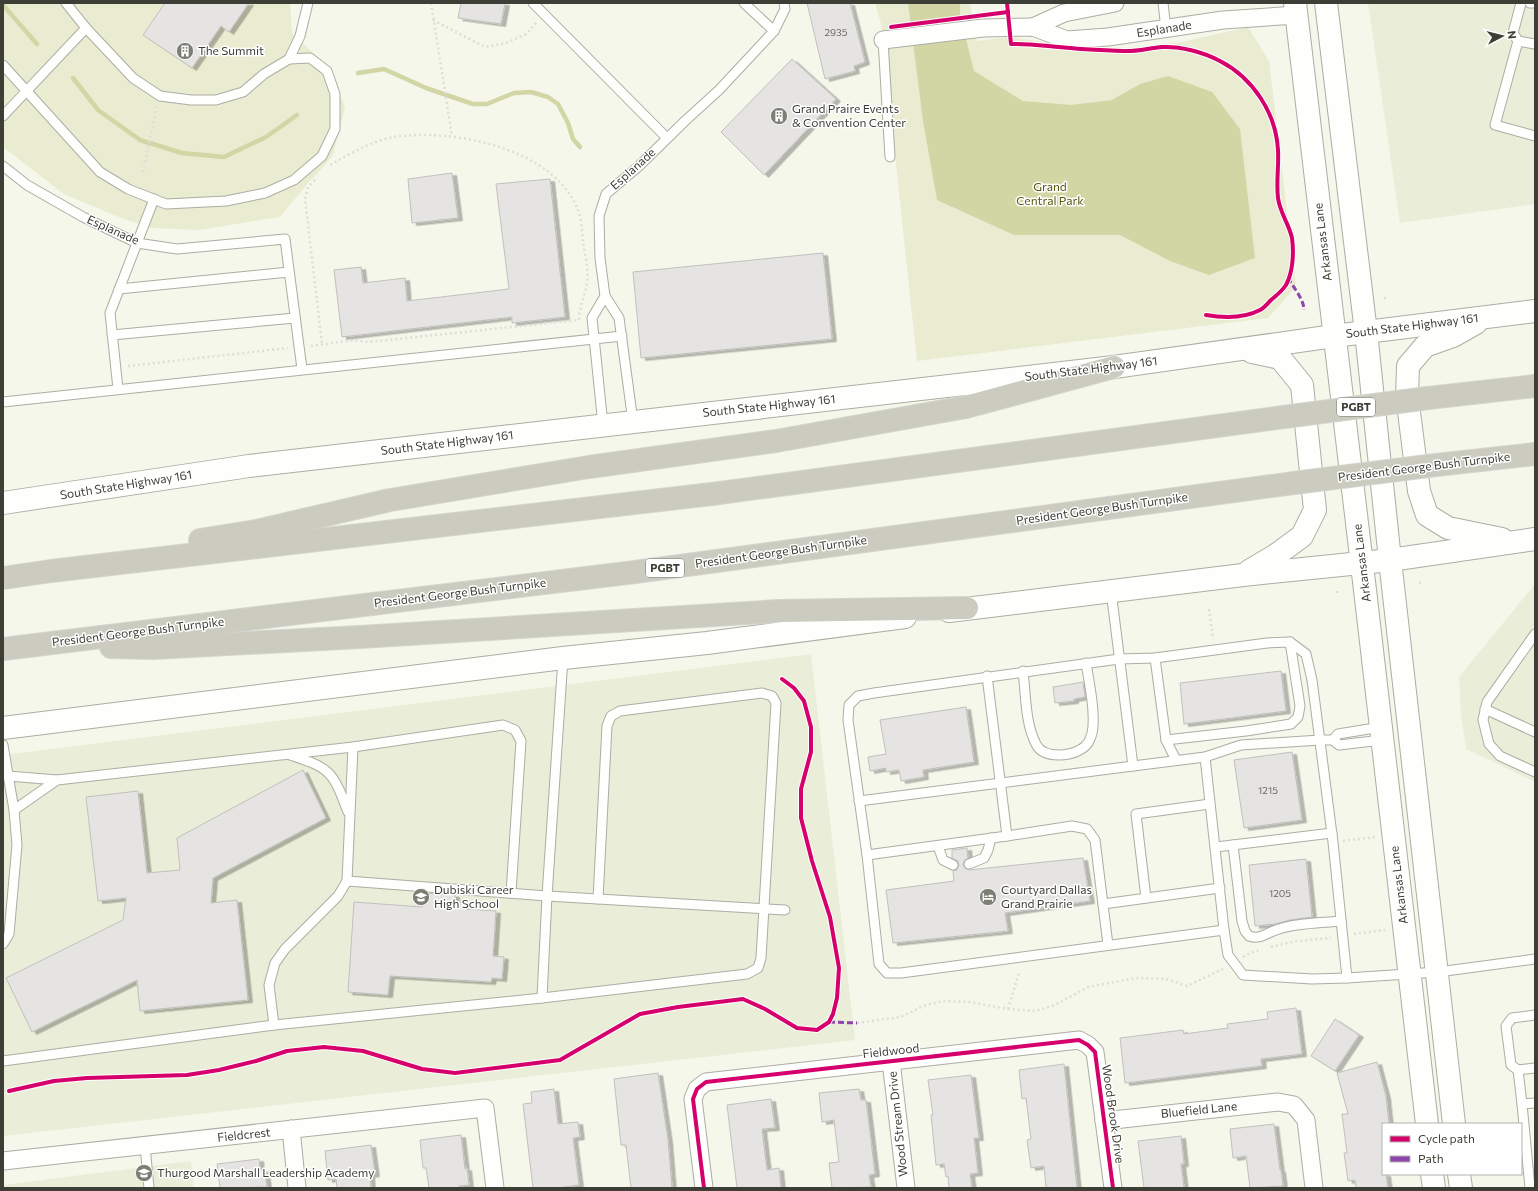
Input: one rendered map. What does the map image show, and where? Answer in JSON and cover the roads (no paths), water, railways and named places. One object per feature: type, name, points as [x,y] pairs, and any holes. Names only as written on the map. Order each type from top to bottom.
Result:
[{"type":"highway","points":[[51,571],[204,539],[256,530],[390,500],[589,467],[776,441],[966,407],[1114,367]]},
{"type":"highway","name":"PGBT","points":[[3,578],[51,571],[712,494],[1428,398],[1535,386]]},
{"type":"highway","name":"President George Bush Turnpike","points":[[3,649],[635,572],[1436,465],[1535,454]]},
{"type":"highway","points":[[34,645],[153,648],[360,637],[779,611],[967,608]]},
{"type":"main road","points":[[1296,9],[1315,3]]},
{"type":"main road","points":[[1326,3],[1366,332],[1390,560],[1438,972],[1454,1123]]},
{"type":"main road","name":"Arkansas Lane","points":[[1296,9],[1382,733],[1426,1123]]},
{"type":"main road","name":"South State Highway 161","points":[[3,503],[249,466],[1114,367],[1236,349],[1535,310]]},
{"type":"main road","points":[[1486,317],[1453,336],[1425,346],[1408,366],[1407,396],[1419,491],[1428,515],[1448,528],[1526,540]]},
{"type":"main road","points":[[1236,349],[1280,358],[1302,385],[1315,510],[1302,536],[1276,555],[1243,575]]},
{"type":"main road","points":[[3,728],[563,658],[707,643],[967,608],[1243,575],[1390,560],[1526,540]]},
{"type":"main road","points":[[1432,1175],[1434,1188]]},
{"type":"main road","points":[[1459,1175],[1461,1188]]},
{"type":"street","name":"Esplanade","points":[[1033,27],[1064,13],[1115,3]]},
{"type":"street","name":"Esplanade","points":[[883,40],[983,28],[1033,27],[1067,40],[1108,37],[1296,9]]},
{"type":"street","name":"Fieldwood","points":[[704,1188],[693,1099],[697,1089],[706,1082],[1080,1040],[1088,1044]]},
{"type":"street","name":"Wood Brook Drive","points":[[1088,1044],[1095,1052],[1113,1188]]},
{"type":"street","name":"Wood Stream Drive","points":[[891,1061],[906,1188]]},
{"type":"street","name":"Bluefield Lane","points":[[1104,1121],[1278,1102],[1294,1106],[1306,1120],[1314,1188]]},
{"type":"street","name":"Fieldcrest","points":[[3,1161],[484,1108],[495,1188]]},
{"type":"street","points":[[291,1129],[297,1188]]},
{"type":"lane","points":[[3,66],[100,172],[128,190],[166,204],[226,201],[265,193],[294,180],[322,156],[335,129],[335,94],[327,71],[310,58],[289,59],[264,74],[243,92],[216,100],[191,100],[160,96],[133,78],[86,28],[66,3]]},
{"type":"lane","points":[[289,59],[300,36],[308,3]]},
{"type":"lane","points":[[534,3],[667,138]]},
{"type":"lane","points":[[744,3],[774,31]]},
{"type":"lane","name":"Esplanade","points":[[605,296],[600,258],[599,216],[606,194],[639,166],[719,90],[774,31],[785,9],[784,3]]},
{"type":"lane","points":[[1163,3],[1166,29]]},
{"type":"lane","points":[[1521,3],[1513,33],[1518,41],[1495,125],[1535,136]]},
{"type":"lane","points":[[1530,3],[1535,3]]},
{"type":"lane","points":[[3,116],[86,28]]},
{"type":"lane","points":[[883,40],[890,157]]},
{"type":"lane","points":[[1518,41],[1535,44]]},
{"type":"lane","name":"Esplanade","points":[[3,166],[27,185],[83,218],[137,243],[177,250],[285,239],[289,272]]},
{"type":"lane","points":[[118,389],[110,313],[154,199]]},
{"type":"lane","points":[[119,289],[289,272],[302,369]]},
{"type":"lane","points":[[603,425],[592,318],[605,296],[619,318],[633,422]]},
{"type":"lane","points":[[112,335],[295,318]]},
{"type":"lane","points":[[3,402],[622,336]]},
{"type":"lane","points":[[1111,591],[1133,766]]},
{"type":"lane","points":[[1535,634],[1487,702],[1483,720],[1490,744],[1500,756],[1535,772]]},
{"type":"lane","points":[[1166,740],[1246,731],[1291,724],[1298,717],[1300,706],[1290,642]]},
{"type":"lane","points":[[1224,930],[901,973],[887,973],[879,964],[867,855],[848,720],[848,705],[858,696],[987,676],[1119,659],[1155,658],[1267,643],[1290,642],[1306,654],[1312,680],[1332,838],[1347,978]]},
{"type":"lane","points":[[542,998],[547,896],[563,658]]},
{"type":"lane","points":[[1155,658],[1166,740],[1176,760]]},
{"type":"lane","points":[[1023,671],[1029,720],[1036,743],[1040,750],[1048,754],[1060,755],[1074,752],[1085,747],[1090,740],[1093,731],[1092,703],[1086,663]]},
{"type":"lane","points":[[987,676],[1007,836]]},
{"type":"lane","points":[[3,1061],[274,1025],[542,998],[748,974],[758,968],[761,958],[776,703],[772,696],[762,693],[620,711],[611,716],[607,726],[598,899]]},
{"type":"lane","points":[[1485,709],[1535,732]]},
{"type":"lane","points":[[8,776],[57,780],[353,747],[503,725],[515,730],[521,741],[511,893]]},
{"type":"lane","points":[[859,801],[1205,757],[1242,745],[1333,740],[1338,734],[1382,733]]},
{"type":"lane","points":[[3,745],[14,810],[17,845],[7,919],[9,934],[3,944]]},
{"type":"lane","points":[[274,1025],[269,985],[275,962],[285,949],[338,896],[347,881],[353,747]]},
{"type":"lane","points":[[287,754],[321,766],[329,773],[338,786],[349,816]]},
{"type":"lane","points":[[1205,757],[1228,955],[1243,975],[1312,979],[1409,975],[1535,959]]},
{"type":"lane","points":[[14,810],[57,780]]},
{"type":"lane","points":[[1146,898],[1136,814],[1210,804]]},
{"type":"lane","points":[[867,855],[1072,826],[1087,829],[1095,840],[1108,945]]},
{"type":"lane","points":[[969,864],[984,858],[991,838]]},
{"type":"lane","points":[[1216,847],[1332,838]]},
{"type":"lane","points":[[1233,845],[1242,921],[1245,931],[1249,936],[1261,937],[1276,930],[1288,927],[1341,921]]},
{"type":"lane","points":[[938,846],[943,860],[953,865]]},
{"type":"lane","points":[[347,881],[547,896],[785,910]]},
{"type":"lane","points":[[1103,904],[1220,888]]},
{"type":"lane","points":[[1535,1015],[1512,1018],[1506,1026],[1511,1065],[1518,1070],[1535,1068]]},
{"type":"lane","points":[[1518,1070],[1530,1188]]},
{"type":"lane","points":[[1522,1104],[1535,1103]]},
{"type":"lane","points":[[145,1146],[149,1188]]},
{"type":"waterway","points":[[3,5],[37,44]]},
{"type":"waterway","points":[[358,73],[384,69],[426,88],[473,104],[487,104],[514,93],[531,92],[548,97],[558,104],[568,123],[573,139],[580,147]]},
{"type":"waterway","points":[[73,78],[98,110],[140,140],[182,153],[224,157],[266,137],[297,115]]},
{"type":"place","name":"The Summit","points":[[185,51]]},
{"type":"place","name":"Grand Praire Events & Convention Center","points":[[779,116]]},
{"type":"place","name":"Dubiski Career High School","points":[[421,897]]},
{"type":"place","name":"Courtyard Dallas Grand Prairie","points":[[988,897]]},
{"type":"place","name":"Thurgood Marshall Leadership Academy","points":[[144,1173]]},
{"type":"park label","name":"Grand Central Park","points":[[1050,194]]}]
